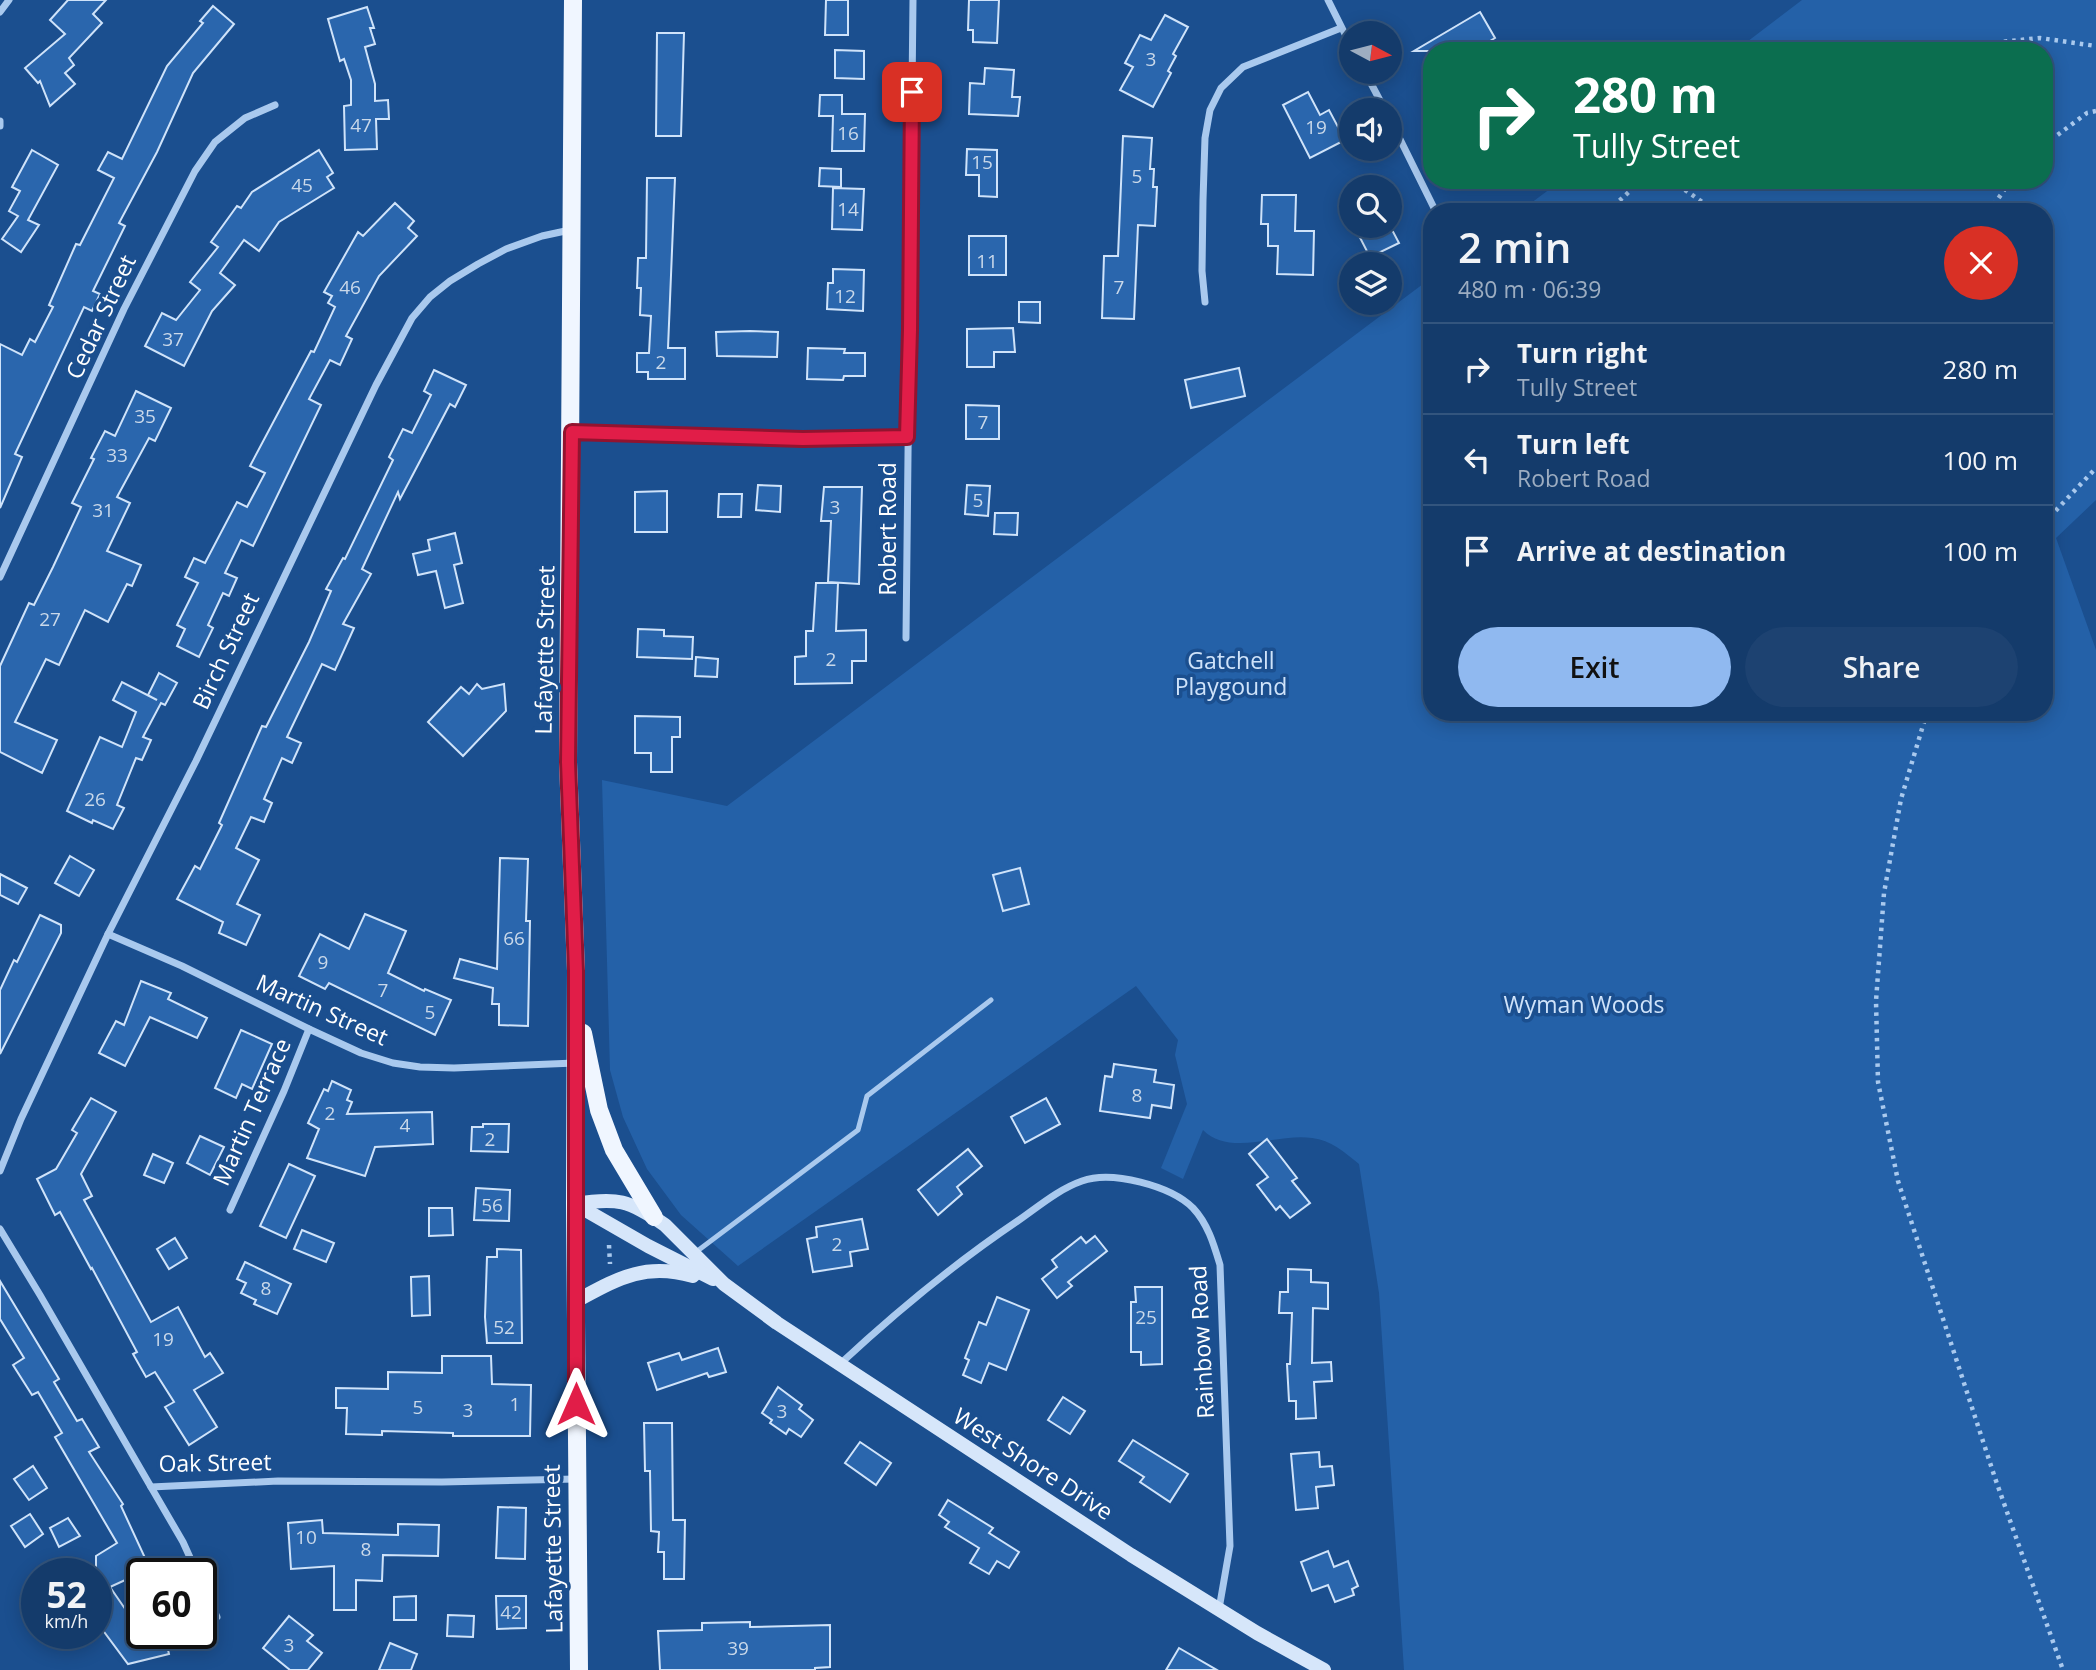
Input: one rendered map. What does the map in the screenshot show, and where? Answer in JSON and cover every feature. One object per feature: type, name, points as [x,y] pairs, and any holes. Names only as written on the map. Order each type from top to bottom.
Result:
[{"type":"main road","name":"Lafayette Street","points":[[573,0],[568,762],[575,993],[579,1670]]},
{"type":"main road","points":[[575,993],[599,1110],[614,1150],[654,1217]]},
{"type":"main road","name":"West Shore Drive","points":[[575,1204],[605,1199],[623,1201],[654,1217],[665,1224],[724,1284]]},
{"type":"main road","name":"West Shore Drive","points":[[575,1204],[648,1246],[724,1284],[839,1364],[1219,1610],[1324,1670]]},
{"type":"main road","points":[[576,1301],[643,1270],[676,1271],[724,1284]]},
{"type":"street","points":[[0,12],[9,0]]},
{"type":"street","name":"Robert Road","points":[[906,638],[913,0]]},
{"type":"street","points":[[1328,0],[1339,24]]},
{"type":"street","points":[[1205,302],[1202,271],[1203,200],[1205,138],[1210,110],[1221,88],[1243,67],[1339,29]]},
{"type":"street","name":"Cedar Street","points":[[0,577],[124,309],[195,171],[215,142],[244,118],[275,105]]},
{"type":"street","points":[[0,121],[0,127]]},
{"type":"street","points":[[1402,143],[1423,186]]},
{"type":"street","name":"Birch Street","points":[[0,1171],[21,1119],[108,933],[196,761],[376,385],[412,318],[450,281],[496,254],[541,236],[571,229]]},
{"type":"street","points":[[572,432],[803,439],[907,437]]},
{"type":"street","name":"Martin Street","points":[[108,933],[309,1030],[393,1063],[454,1068],[575,1063]]},
{"type":"street","name":"Martin Terrace","points":[[230,1210],[285,1091],[309,1030]]},
{"type":"street","name":"Rainbow Road","points":[[839,1364],[893,1314],[954,1266],[1059,1192],[1085,1180],[1120,1178],[1145,1182],[1170,1192],[1192,1208],[1206,1227],[1220,1265],[1230,1546],[1219,1610]]},
{"type":"street","name":"Oak Street","points":[[0,1229],[151,1487],[278,1481],[577,1479]]},
{"type":"street","points":[[151,1487],[190,1558]]},
{"type":"lane","points":[[693,1254],[858,1130],[867,1096],[991,1000]]},
{"type":"path","points":[[2001,42],[2040,38],[2096,46]]},
{"type":"path","points":[[2053,138],[2087,113],[2096,111]]},
{"type":"path","points":[[1617,203],[1632,189]]},
{"type":"path","points":[[1684,189],[1704,203]]},
{"type":"path","points":[[2053,513],[2096,468]]},
{"type":"path","points":[[1924,721],[1901,799],[1884,893],[1876,1000],[1878,1082],[1898,1181],[1995,1478],[2063,1670]]},
{"type":"path","points":[[609,1242],[610,1276]]},
{"type":"green space","points":[[1802,0],[2096,0],[2096,500],[2056,538],[2096,650],[2096,1670],[1404,1670],[1379,1293],[1359,1164],[1337,1147],[1319,1139],[1298,1137],[1226,1142],[1203,1130],[1183,1179],[1161,1168],[1187,1104],[1175,1055],[1178,1040],[1136,986],[738,1266],[681,1215],[647,1169],[623,1117],[610,1070],[602,780],[727,806],[1382,315],[1402,315],[1402,300],[1423,284],[1423,721],[2053,721],[2053,203],[1531,203],[1550,189],[2053,189],[2053,42],[1747,42]]},
{"type":"building","points":[[68,0],[106,0],[93,14],[102,23],[69,58],[74,65],[65,73],[75,84],[50,106],[40,81],[38,83],[25,68],[65,34],[50,20]]},
{"type":"building","points":[[826,0],[848,0],[848,35],[825,35]]},
{"type":"building","points":[[969,0],[999,0],[997,43],[973,42],[973,30],[968,30]]},
{"type":"building","points":[[213,6],[234,24],[193,73],[157,152],[119,223],[125,226],[93,291],[100,294],[92,311],[84,307],[15,454],[22,457],[0,508],[0,344],[22,355],[30,339],[35,342],[53,307],[49,305],[76,244],[80,245],[114,178],[98,170],[108,152],[122,159],[167,66],[203,23],[200,21]]},
{"type":"building","points":[[367,7],[374,28],[370,28],[375,44],[365,47],[375,84],[375,101],[388,100],[389,119],[376,119],[377,149],[345,150],[344,106],[351,105],[351,80],[344,59],[340,61],[328,19]]},
{"type":"building","points":[[1480,12],[1495,38],[1488,42],[1429,42]]},
{"type":"building","points":[[1165,15],[1188,27],[1173,54],[1176,56],[1168,71],[1171,73],[1153,107],[1120,90],[1133,67],[1125,63],[1140,35],[1151,40]]},
{"type":"building","points":[[657,33],[684,33],[681,136],[656,136]]},
{"type":"building","points":[[835,50],[864,51],[864,79],[835,78]]},
{"type":"building","points":[[985,68],[1014,70],[1012,97],[1020,97],[1018,116],[969,114],[970,83],[984,84]]},
{"type":"building","points":[[1308,92],[1320,115],[1329,110],[1339,129],[1339,143],[1310,158],[1283,105]]},
{"type":"building","points":[[820,95],[842,95],[842,114],[865,114],[864,151],[832,151],[833,116],[819,116]]},
{"type":"building","points":[[1123,136],[1152,138],[1150,169],[1154,169],[1153,187],[1157,187],[1155,226],[1138,225],[1134,319],[1102,318],[1104,256],[1118,256]]},
{"type":"building","points":[[967,149],[997,150],[997,197],[979,196],[979,175],[966,175]]},
{"type":"building","points":[[32,150],[58,165],[28,220],[39,225],[21,252],[2,239],[18,216],[9,211],[20,191],[12,187]]},
{"type":"building","points":[[319,150],[333,173],[327,177],[334,188],[279,222],[259,251],[244,240],[220,273],[235,285],[212,311],[184,366],[145,346],[162,313],[176,320],[200,290],[190,282],[218,247],[211,242],[237,206],[241,208],[252,192]]},
{"type":"building","points":[[820,168],[841,169],[841,187],[819,186]]},
{"type":"building","points":[[647,178],[675,178],[668,348],[685,348],[685,379],[648,379],[648,372],[637,372],[637,353],[649,353],[651,316],[640,315],[641,288],[637,288],[638,258],[646,258]]},
{"type":"building","points":[[833,188],[864,189],[862,230],[832,229]]},
{"type":"building","points":[[1262,195],[1296,195],[1295,231],[1314,231],[1313,275],[1277,274],[1278,246],[1268,246],[1268,224],[1261,224]]},
{"type":"building","points":[[395,203],[414,221],[408,228],[417,236],[379,276],[346,336],[352,339],[340,365],[330,360],[309,399],[321,405],[253,546],[241,540],[225,573],[237,578],[229,596],[223,593],[208,625],[213,628],[199,657],[177,646],[185,629],[177,625],[198,583],[185,577],[194,558],[205,563],[237,502],[247,507],[265,473],[250,466],[311,351],[314,352],[335,307],[328,303],[332,296],[324,292],[358,232],[363,236]]},
{"type":"building","points":[[969,236],[1006,236],[1006,275],[969,275]]},
{"type":"building","points":[[1360,238],[1396,238],[1399,243],[1380,252],[1367,252]]},
{"type":"building","points":[[833,269],[864,270],[863,311],[827,309],[828,283],[833,283]]},
{"type":"building","points":[[1019,302],[1040,302],[1040,323],[1019,322]]},
{"type":"building","points":[[1013,328],[1015,352],[994,352],[994,367],[967,367],[967,329]]},
{"type":"building","points":[[716,332],[778,332],[777,357],[717,356]]},
{"type":"building","points":[[808,348],[845,349],[844,353],[865,353],[865,376],[844,376],[843,380],[807,379]]},
{"type":"building","points":[[1239,368],[1245,396],[1191,408],[1185,380]]},
{"type":"building","points":[[434,370],[466,385],[455,407],[450,404],[400,499],[398,492],[362,569],[371,574],[343,624],[354,628],[335,670],[322,664],[287,737],[301,743],[292,763],[282,758],[264,799],[272,803],[264,822],[251,817],[236,848],[259,860],[237,904],[260,915],[246,945],[219,933],[223,922],[177,899],[195,866],[200,869],[222,825],[219,823],[262,726],[266,727],[309,642],[331,591],[326,589],[343,558],[345,559],[393,460],[389,457],[403,429],[412,433],[431,395],[424,391]]},
{"type":"building","points":[[136,391],[171,408],[155,441],[149,438],[117,497],[130,503],[107,551],[141,565],[132,586],[127,584],[108,622],[85,610],[59,665],[46,659],[15,722],[57,740],[42,773],[0,752],[0,666],[29,603],[34,605],[81,507],[72,503],[94,459],[91,458],[105,431],[115,436]]},
{"type":"building","points":[[966,405],[999,406],[999,439],[966,439]]},
{"type":"building","points":[[758,485],[781,486],[780,512],[756,510]]},
{"type":"building","points":[[967,485],[990,486],[988,516],[965,514]]},
{"type":"building","points":[[824,487],[862,487],[859,584],[828,582],[831,521],[821,521]]},
{"type":"building","points":[[667,491],[667,532],[635,532],[635,492]]},
{"type":"building","points":[[719,494],[742,494],[741,517],[718,517]]},
{"type":"building","points":[[995,513],[1018,513],[1017,535],[994,534]]},
{"type":"building","points":[[455,533],[462,563],[454,565],[463,603],[445,608],[436,571],[418,575],[413,554],[430,550],[428,540]]},
{"type":"building","points":[[816,583],[838,583],[836,631],[866,630],[866,661],[852,661],[852,683],[795,684],[795,657],[806,656],[806,631],[813,631]]},
{"type":"building","points":[[638,629],[664,630],[664,636],[693,637],[692,659],[637,657]]},
{"type":"building","points":[[696,657],[718,659],[717,677],[695,676]]},
{"type":"building","points":[[159,673],[177,683],[165,705],[161,703],[143,737],[151,740],[142,760],[136,758],[117,805],[124,808],[113,829],[67,811],[100,737],[122,747],[136,712],[113,700],[122,682],[157,700],[148,695]]},
{"type":"building","points":[[477,684],[482,689],[504,684],[506,711],[463,756],[428,722],[461,687],[469,694]]},
{"type":"building","points":[[635,716],[680,717],[680,737],[672,737],[672,772],[651,772],[651,753],[635,753]]},
{"type":"building","points":[[70,856],[94,870],[79,896],[55,883]]},
{"type":"building","points":[[500,858],[528,859],[528,1026],[499,1025],[499,1004],[492,1004],[493,988],[454,978],[460,959],[497,969]]},
{"type":"building","points":[[1020,868],[1029,904],[1003,911],[993,875]]},
{"type":"building","points":[[0,874],[27,888],[18,904],[0,895]]},
{"type":"building","points":[[365,914],[406,931],[388,973],[424,991],[425,989],[451,1000],[435,1035],[329,983],[325,989],[299,976],[320,934],[349,949]]},
{"type":"building","points":[[40,915],[61,925],[61,933],[0,1054],[0,990]]},
{"type":"building","points":[[141,981],[171,993],[168,999],[207,1018],[197,1038],[150,1017],[125,1066],[99,1053],[116,1021],[124,1025]]},
{"type":"building","points":[[241,1030],[272,1044],[252,1089],[242,1084],[236,1098],[215,1088]]},
{"type":"building","points":[[1114,1064],[1156,1070],[1154,1082],[1174,1085],[1171,1108],[1152,1105],[1150,1118],[1100,1111],[1105,1076],[1112,1077]]},
{"type":"building","points":[[332,1081],[351,1090],[347,1100],[352,1102],[347,1114],[432,1112],[433,1144],[375,1147],[365,1176],[307,1158],[319,1129],[308,1123],[324,1089],[328,1091]]},
{"type":"building","points":[[91,1098],[116,1112],[81,1174],[92,1196],[84,1200],[151,1322],[178,1307],[205,1357],[210,1353],[223,1373],[194,1390],[217,1427],[189,1445],[165,1407],[174,1402],[155,1372],[146,1377],[133,1354],[137,1352],[92,1268],[60,1212],[55,1215],[37,1179],[56,1169],[77,1133],[72,1130]]},
{"type":"building","points":[[1046,1098],[1060,1124],[1025,1143],[1011,1117]]},
{"type":"building","points":[[483,1124],[509,1124],[508,1152],[471,1151],[472,1127],[483,1127]]},
{"type":"building","points":[[200,1136],[224,1147],[210,1175],[187,1163]]},
{"type":"building","points":[[1267,1139],[1297,1178],[1292,1181],[1310,1203],[1290,1218],[1280,1206],[1276,1210],[1257,1185],[1268,1177],[1249,1154]]},
{"type":"building","points":[[968,1149],[982,1166],[957,1187],[962,1194],[938,1215],[918,1190]]},
{"type":"building","points":[[153,1154],[173,1163],[164,1183],[144,1175]]},
{"type":"building","points":[[289,1164],[315,1176],[286,1238],[260,1226]]},
{"type":"building","points":[[476,1188],[510,1190],[509,1221],[474,1220]]},
{"type":"building","points":[[429,1208],[452,1208],[453,1235],[429,1236]]},
{"type":"building","points":[[862,1219],[868,1249],[850,1252],[852,1266],[813,1272],[807,1239],[817,1237],[816,1227]]},
{"type":"building","points":[[302,1230],[334,1243],[326,1262],[294,1249]]},
{"type":"building","points":[[1095,1236],[1107,1251],[1068,1282],[1072,1286],[1057,1298],[1042,1279],[1057,1267],[1052,1260],[1081,1237],[1086,1243]]},
{"type":"building","points":[[175,1238],[187,1258],[169,1269],[157,1249]]},
{"type":"building","points":[[497,1249],[521,1250],[522,1343],[487,1343],[487,1257],[497,1257]]},
{"type":"building","points":[[245,1262],[291,1284],[277,1314],[254,1304],[256,1300],[241,1293],[246,1283],[237,1279]]},
{"type":"building","points":[[1288,1269],[1311,1270],[1311,1282],[1328,1283],[1328,1309],[1313,1308],[1312,1363],[1331,1362],[1332,1381],[1314,1382],[1316,1418],[1296,1419],[1296,1401],[1289,1401],[1287,1364],[1290,1364],[1292,1313],[1279,1313],[1280,1292],[1288,1292]]},
{"type":"building","points":[[429,1276],[430,1315],[412,1316],[411,1277]]},
{"type":"building","points":[[0,1281],[59,1379],[54,1382],[77,1421],[82,1419],[99,1447],[89,1452],[123,1504],[121,1506],[145,1558],[126,1558],[126,1580],[112,1586],[112,1558],[96,1556],[117,1543],[55,1437],[62,1433],[38,1392],[32,1395],[13,1365],[24,1358],[0,1319]]},
{"type":"building","points":[[1135,1287],[1162,1287],[1162,1364],[1141,1365],[1141,1352],[1131,1352],[1131,1302],[1136,1302]]},
{"type":"building","points":[[997,1297],[1029,1310],[1006,1370],[989,1363],[981,1383],[963,1375],[969,1360],[965,1358],[979,1322],[986,1325]]},
{"type":"building","points":[[718,1348],[726,1372],[709,1377],[707,1373],[657,1390],[648,1363],[679,1353],[682,1360]]},
{"type":"building","points":[[442,1356],[491,1356],[492,1384],[531,1385],[530,1436],[453,1436],[453,1433],[382,1431],[382,1435],[346,1434],[347,1408],[336,1408],[336,1388],[388,1389],[388,1372],[442,1373]]},
{"type":"building","points":[[778,1387],[802,1405],[799,1409],[813,1420],[801,1437],[789,1429],[786,1434],[770,1423],[772,1420],[762,1413]]},
{"type":"building","points":[[1063,1397],[1085,1411],[1070,1434],[1048,1420]]},
{"type":"building","points":[[644,1423],[672,1423],[673,1520],[685,1520],[684,1579],[664,1579],[664,1552],[658,1552],[659,1532],[651,1531],[650,1471],[645,1471]]},
{"type":"building","points":[[1133,1440],[1188,1474],[1170,1502],[1140,1482],[1144,1477],[1119,1461]]},
{"type":"building","points":[[860,1442],[891,1463],[876,1485],[845,1463]]},
{"type":"building","points":[[1319,1452],[1320,1467],[1332,1466],[1334,1485],[1316,1487],[1318,1508],[1296,1510],[1291,1454]]},
{"type":"building","points":[[33,1466],[47,1488],[29,1500],[14,1479]]},
{"type":"building","points":[[948,1500],[993,1528],[989,1533],[1019,1552],[1009,1568],[997,1561],[989,1574],[970,1563],[979,1548],[945,1527],[949,1522],[939,1515]]},
{"type":"building","points":[[498,1507],[526,1508],[525,1559],[496,1558]]},
{"type":"building","points":[[30,1514],[43,1534],[25,1547],[11,1526]]},
{"type":"building","points":[[68,1518],[80,1536],[59,1547],[50,1528]]},
{"type":"building","points":[[322,1520],[323,1533],[398,1535],[398,1524],[439,1525],[438,1556],[383,1555],[382,1581],[356,1580],[356,1610],[334,1610],[334,1566],[291,1569],[288,1523]]},
{"type":"building","points":[[1328,1551],[1334,1567],[1348,1561],[1358,1586],[1352,1589],[1354,1595],[1335,1602],[1328,1585],[1312,1591],[1301,1562]]},
{"type":"building","points":[[112,1590],[126,1610],[126,1649],[168,1649],[169,1654],[128,1664],[112,1642]]},
{"type":"building","points":[[416,1596],[416,1620],[394,1620],[394,1597]]},
{"type":"building","points":[[496,1596],[526,1596],[526,1628],[497,1629]]},
{"type":"building","points":[[448,1615],[474,1616],[473,1637],[447,1636]]},
{"type":"building","points":[[289,1616],[313,1635],[307,1641],[322,1653],[308,1670],[290,1670],[263,1648]]},
{"type":"building","points":[[750,1622],[750,1627],[830,1625],[830,1667],[815,1670],[660,1670],[658,1631],[702,1630],[702,1623]]},
{"type":"building","points":[[390,1643],[417,1654],[411,1670],[379,1670]]},
{"type":"building","points":[[1179,1648],[1217,1670],[1166,1670]]},
{"type":"route","points":[[576,1404],[576,971],[568,762],[572,432],[803,439],[907,437],[912,92]]},
{"type":"park label","name":"Gatchell Playgound","points":[[1231,674]]},
{"type":"park label","name":"Wyman Woods","points":[[1584,1005]]}]
